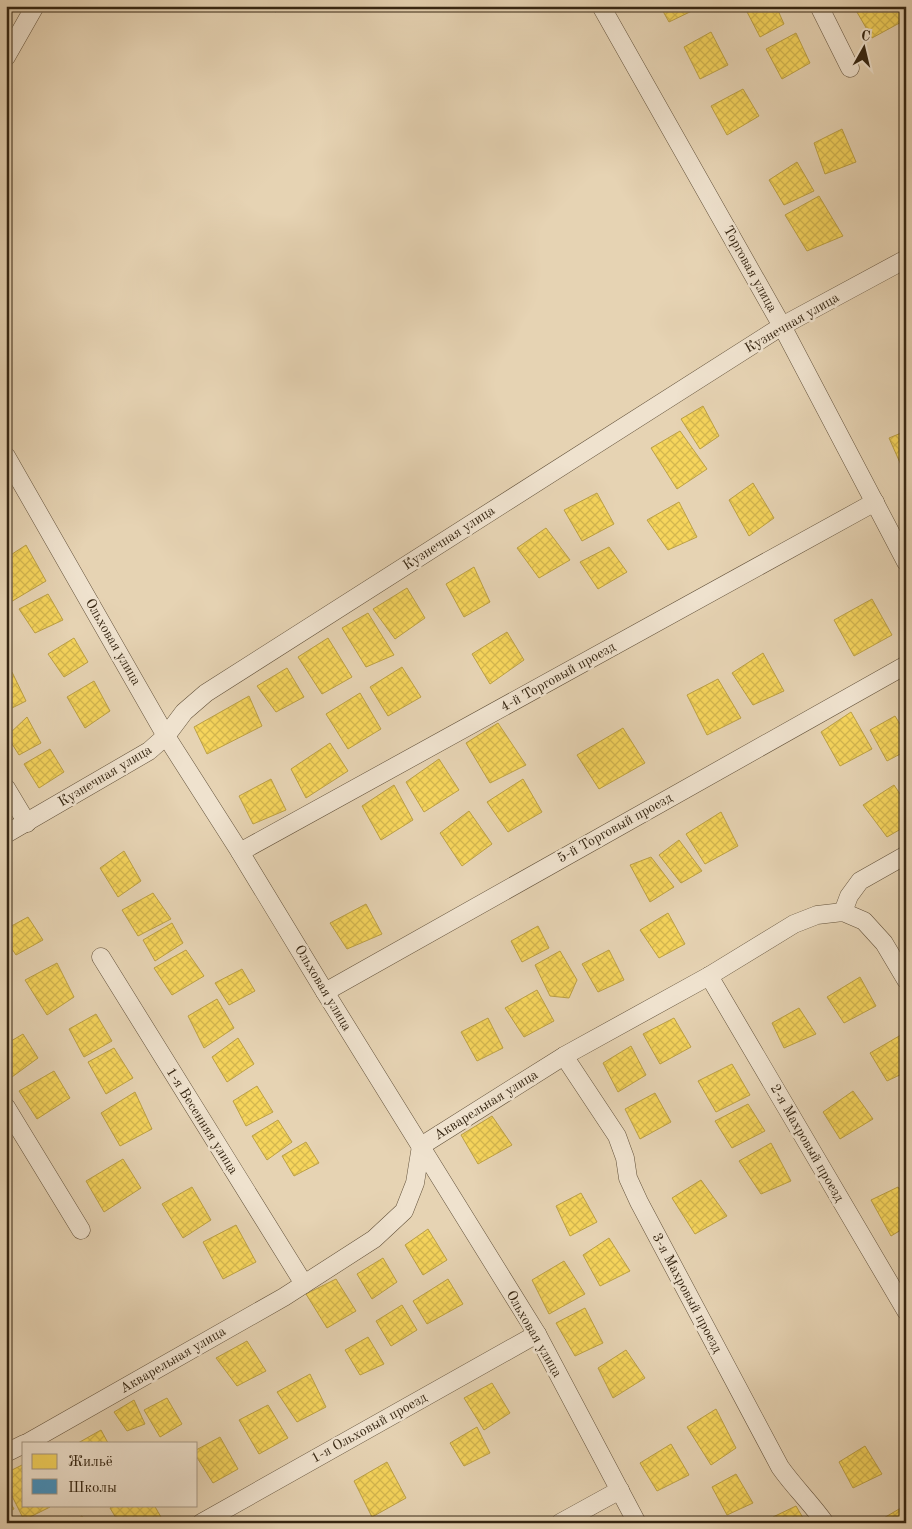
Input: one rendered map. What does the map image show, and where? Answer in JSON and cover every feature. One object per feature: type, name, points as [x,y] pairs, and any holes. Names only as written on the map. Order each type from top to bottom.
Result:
[{"type":"street","points":[[6,57],[36,6]]},
{"type":"street","name":"Торговая улица","points":[[601,6],[782,326],[906,562]]},
{"type":"street","points":[[819,6],[850,68]]},
{"type":"street","name":"Кузнечная улица","points":[[6,834],[148,751],[166,736],[184,712],[206,693],[782,326],[906,259]]},
{"type":"street","name":"Ольховая улица","points":[[6,456],[166,736],[240,852],[537,1334],[637,1523]]},
{"type":"street","name":"4-й Торговый проезд","points":[[240,852],[875,502]]},
{"type":"street","name":"5-й Торговый проезд","points":[[325,992],[906,665]]},
{"type":"street","points":[[6,788],[27,823]]},
{"type":"street","points":[[906,855],[860,881],[849,896],[843,912],[864,921],[884,943],[906,980]]},
{"type":"street","name":"Акварельная улица","points":[[28,1442],[304,1284],[374,1239],[404,1211],[414,1183],[421,1146],[564,1056],[708,976],[794,924],[817,915],[843,912]]},
{"type":"street","name":"1-я Весенняя улица","points":[[101,957],[304,1284]]},
{"type":"street","name":"2-я Махровый проезд","points":[[708,976],[906,1311]]},
{"type":"street","name":"3-я Махровый проезд","points":[[564,1056],[617,1136],[625,1158],[628,1178],[639,1202],[780,1467],[825,1523]]},
{"type":"street","points":[[6,1108],[81,1230]]},
{"type":"street","name":"1-я Ольховый проезд","points":[[201,1523],[537,1334]]},
{"type":"street","name":"Акварельная улица","points":[[6,1453],[22,1445]]},
{"type":"street","points":[[560,1523],[620,1490]]},
{"type":"building: Жильё","points":[[660,6],[694,6],[696,9],[669,22]]},
{"type":"building: Жильё","points":[[744,6],[776,6],[784,24],[760,37]]},
{"type":"building: Жильё","points":[[855,6],[898,6],[905,20],[872,38]]},
{"type":"building: Жильё","points":[[711,32],[728,65],[700,79],[684,47]]},
{"type":"building: Жильё","points":[[796,33],[810,63],[782,79],[766,49]]},
{"type":"building: Жильё","points":[[743,89],[759,116],[727,135],[711,106]]},
{"type":"building: Жильё","points":[[842,129],[856,162],[825,174],[814,143]]},
{"type":"building: Жильё","points":[[797,162],[814,191],[784,205],[769,180]]},
{"type":"building: Жильё","points":[[819,196],[843,236],[807,251],[785,215]]},
{"type":"building: Жильё","points":[[703,406],[719,436],[700,449],[681,419]]},
{"type":"building: Жильё","points":[[680,431],[707,469],[677,489],[651,448]]},
{"type":"building: Жильё","points":[[906,431],[906,464],[901,465],[889,438]]},
{"type":"building: Жильё","points":[[753,483],[774,518],[749,536],[729,500]]},
{"type":"building: Жильё","points":[[597,493],[614,524],[582,541],[564,510]]},
{"type":"building: Жильё","points":[[679,502],[697,537],[668,550],[647,520]]},
{"type":"building: Жильё","points":[[546,528],[570,560],[539,578],[517,548]]},
{"type":"building: Жильё","points":[[26,545],[46,581],[9,603],[6,600],[6,558]]},
{"type":"building: Жильё","points":[[609,547],[627,572],[598,589],[580,562]]},
{"type":"building: Жильё","points":[[474,567],[490,602],[464,617],[446,584]]},
{"type":"building: Жильё","points":[[407,588],[425,618],[395,639],[373,609]]},
{"type":"building: Жильё","points":[[48,594],[63,620],[35,633],[19,609]]},
{"type":"building: Жильё","points":[[872,599],[892,635],[854,656],[834,620]]},
{"type":"building: Жильё","points":[[368,613],[394,655],[366,667],[342,628]]},
{"type":"building: Жильё","points":[[507,632],[524,660],[490,684],[472,654]]},
{"type":"building: Жильё","points":[[74,638],[88,662],[64,677],[48,654]]},
{"type":"building: Жильё","points":[[328,638],[352,677],[322,694],[298,657]]},
{"type":"building: Жильё","points":[[763,653],[784,691],[753,705],[732,673]]},
{"type":"building: Жильё","points":[[402,667],[421,697],[388,716],[370,687]]},
{"type":"building: Жильё","points":[[287,668],[304,697],[276,712],[257,686]]},
{"type":"building: Жильё","points":[[12,672],[26,701],[6,711],[6,675]]},
{"type":"building: Жильё","points":[[718,679],[741,718],[707,735],[687,695]]},
{"type":"building: Жильё","points":[[94,681],[110,711],[85,728],[67,697]]},
{"type":"building: Жильё","points":[[360,693],[381,729],[348,749],[326,714]]},
{"type":"building: Жильё","points":[[249,696],[262,726],[207,754],[194,727]]},
{"type":"building: Жильё","points":[[851,712],[872,749],[840,766],[821,732]]},
{"type":"building: Жильё","points":[[895,716],[906,734],[906,751],[887,761],[870,730]]},
{"type":"building: Жильё","points":[[27,717],[41,743],[19,755],[7,736]]},
{"type":"building: Жильё","points":[[498,723],[526,765],[490,783],[466,743]]},
{"type":"building: Жильё","points":[[623,728],[645,763],[599,789],[577,755]]},
{"type":"building: Жильё","points":[[330,743],[348,771],[306,798],[291,769]]},
{"type":"building: Жильё","points":[[50,749],[64,772],[39,788],[24,764]]},
{"type":"building: Жильё","points":[[439,759],[459,790],[424,812],[406,782]]},
{"type":"building: Жильё","points":[[271,779],[286,810],[253,824],[239,796]]},
{"type":"building: Жильё","points":[[523,779],[542,812],[508,832],[487,802]]},
{"type":"building: Жильё","points":[[394,785],[413,820],[381,840],[362,806]]},
{"type":"building: Жильё","points":[[894,785],[906,803],[906,826],[887,837],[863,805]]},
{"type":"building: Жильё","points":[[469,811],[492,844],[462,866],[440,833]]},
{"type":"building: Жильё","points":[[721,812],[738,846],[705,864],[686,834]]},
{"type":"building: Жильё","points":[[679,840],[702,871],[681,883],[659,855]]},
{"type":"building: Жильё","points":[[124,851],[141,881],[118,897],[100,868]]},
{"type":"building: Жильё","points":[[651,857],[674,887],[650,902],[630,865]]},
{"type":"building: Жильё","points":[[153,893],[171,919],[138,936],[122,910]]},
{"type":"building: Жильё","points":[[366,904],[382,934],[347,949],[330,923]]},
{"type":"building: Жильё","points":[[668,913],[685,944],[659,958],[640,930]]},
{"type":"building: Жильё","points":[[28,917],[43,940],[16,955],[6,940],[6,929]]},
{"type":"building: Жильё","points":[[172,923],[183,943],[155,961],[143,940]]},
{"type":"building: Жильё","points":[[538,926],[549,948],[522,962],[511,941]]},
{"type":"building: Жильё","points":[[186,950],[204,976],[172,995],[154,968]]},
{"type":"building: Жильё","points":[[609,950],[624,980],[598,992],[582,964]]},
{"type":"building: Жильё","points":[[560,951],[577,980],[569,998],[550,996],[535,965]]},
{"type":"building: Жильё","points":[[57,963],[74,997],[47,1015],[25,980]]},
{"type":"building: Жильё","points":[[242,969],[255,991],[229,1005],[215,983]]},
{"type":"building: Жильё","points":[[860,977],[876,1006],[844,1023],[827,997]]},
{"type":"building: Жильё","points":[[537,990],[554,1021],[524,1037],[505,1008]]},
{"type":"building: Жильё","points":[[217,999],[234,1028],[204,1048],[188,1016]]},
{"type":"building: Жильё","points":[[799,1008],[816,1034],[784,1048],[772,1023]]},
{"type":"building: Жильё","points":[[96,1014],[112,1041],[84,1057],[69,1029]]},
{"type":"building: Жильё","points":[[488,1018],[503,1048],[477,1061],[461,1032]]},
{"type":"building: Жильё","points":[[674,1018],[691,1047],[660,1064],[643,1034]]},
{"type":"building: Жильё","points":[[906,1032],[906,1072],[887,1081],[870,1053]]},
{"type":"building: Жильё","points":[[23,1034],[38,1058],[12,1077],[6,1068],[6,1044]]},
{"type":"building: Жильё","points":[[238,1038],[254,1064],[227,1082],[212,1057]]},
{"type":"building: Жильё","points":[[631,1046],[646,1075],[618,1092],[603,1063]]},
{"type":"building: Жильё","points":[[114,1048],[133,1078],[106,1094],[88,1062]]},
{"type":"building: Жильё","points":[[732,1064],[750,1095],[716,1112],[698,1081]]},
{"type":"building: Жильё","points":[[54,1071],[70,1098],[37,1119],[19,1091]]},
{"type":"building: Жильё","points":[[257,1086],[273,1112],[246,1126],[233,1101]]},
{"type":"building: Жильё","points":[[853,1091],[873,1119],[840,1139],[823,1112]]},
{"type":"building: Жильё","points":[[135,1092],[152,1129],[120,1146],[101,1113]]},
{"type":"building: Жильё","points":[[655,1093],[671,1122],[640,1139],[625,1109]]},
{"type":"building: Жильё","points":[[748,1104],[765,1131],[732,1148],[715,1121]]},
{"type":"building: Жильё","points":[[492,1116],[512,1145],[478,1164],[461,1135]]},
{"type":"building: Жильё","points":[[278,1120],[292,1142],[267,1160],[252,1136]]},
{"type":"building: Жильё","points":[[306,1142],[319,1163],[294,1176],[282,1156]]},
{"type":"building: Жильё","points":[[771,1143],[791,1181],[761,1194],[739,1161]]},
{"type":"building: Жильё","points":[[123,1159],[141,1188],[104,1212],[86,1181]]},
{"type":"building: Жильё","points":[[701,1180],[727,1216],[695,1234],[672,1198]]},
{"type":"building: Жильё","points":[[192,1187],[211,1220],[183,1238],[162,1204]]},
{"type":"building: Жильё","points":[[898,1187],[906,1197],[906,1227],[891,1236],[871,1200]]},
{"type":"building: Жильё","points":[[581,1193],[597,1222],[570,1236],[556,1206]]},
{"type":"building: Жильё","points":[[236,1225],[256,1262],[223,1279],[203,1242]]},
{"type":"building: Жильё","points":[[428,1229],[447,1260],[423,1275],[405,1245]]},
{"type":"building: Жильё","points":[[609,1238],[630,1271],[600,1286],[583,1255]]},
{"type":"building: Жильё","points":[[383,1258],[397,1282],[372,1299],[357,1274]]},
{"type":"building: Жильё","points":[[564,1261],[585,1294],[549,1314],[532,1280]]},
{"type":"building: Жильё","points":[[336,1279],[356,1311],[327,1328],[306,1294]]},
{"type":"building: Жильё","points":[[448,1279],[463,1304],[427,1324],[413,1301]]},
{"type":"building: Жильё","points":[[402,1305],[417,1330],[391,1346],[376,1321]]},
{"type":"building: Жильё","points":[[585,1308],[603,1343],[575,1356],[556,1323]]},
{"type":"building: Жильё","points":[[368,1337],[384,1364],[360,1375],[345,1350]]},
{"type":"building: Жильё","points":[[247,1341],[266,1371],[237,1386],[216,1358]]},
{"type":"building: Жильё","points":[[626,1350],[645,1378],[613,1398],[598,1368]]},
{"type":"building: Жильё","points":[[310,1374],[326,1407],[297,1422],[277,1392]]},
{"type":"building: Жильё","points":[[492,1383],[510,1413],[484,1430],[464,1398]]},
{"type":"building: Жильё","points":[[167,1398],[182,1424],[160,1437],[144,1410]]},
{"type":"building: Жильё","points":[[134,1400],[145,1424],[127,1431],[114,1412]]},
{"type":"building: Жильё","points":[[268,1405],[288,1438],[259,1454],[239,1420]]},
{"type":"building: Жильё","points":[[716,1409],[736,1448],[711,1465],[687,1427]]},
{"type":"building: Жильё","points":[[477,1427],[490,1453],[464,1466],[450,1443]]},
{"type":"building: Жильё","points":[[101,1430],[107,1442],[80,1442]]},
{"type":"building: Жильё","points":[[220,1437],[238,1469],[213,1483],[198,1459],[198,1449]]},
{"type":"building: Жильё","points":[[671,1444],[689,1475],[657,1491],[640,1463]]},
{"type":"building: Жильё","points":[[865,1446],[882,1474],[853,1488],[839,1462]]},
{"type":"building: Жильё","points":[[387,1462],[406,1498],[372,1517],[354,1481]]},
{"type":"building: Жильё","points":[[22,1465],[22,1506],[50,1507],[24,1520],[6,1484],[6,1473]]},
{"type":"building: Жильё","points":[[736,1474],[753,1503],[727,1515],[712,1487]]},
{"type":"building: Жильё","points":[[6,1494],[14,1509],[6,1513]]},
{"type":"building: Жильё","points":[[906,1505],[906,1523],[884,1523],[882,1519]]},
{"type":"building: Жильё","points":[[113,1506],[155,1506],[161,1517],[151,1523],[119,1523],[110,1508]]},
{"type":"building: Жильё","points":[[796,1506],[806,1523],[775,1523],[773,1517]]},
{"type":"building: Жильё","points":[[82,1516],[86,1523],[71,1523]]},
{"type":"building: Школы","points":[[271,6],[286,6],[275,12]]}]
